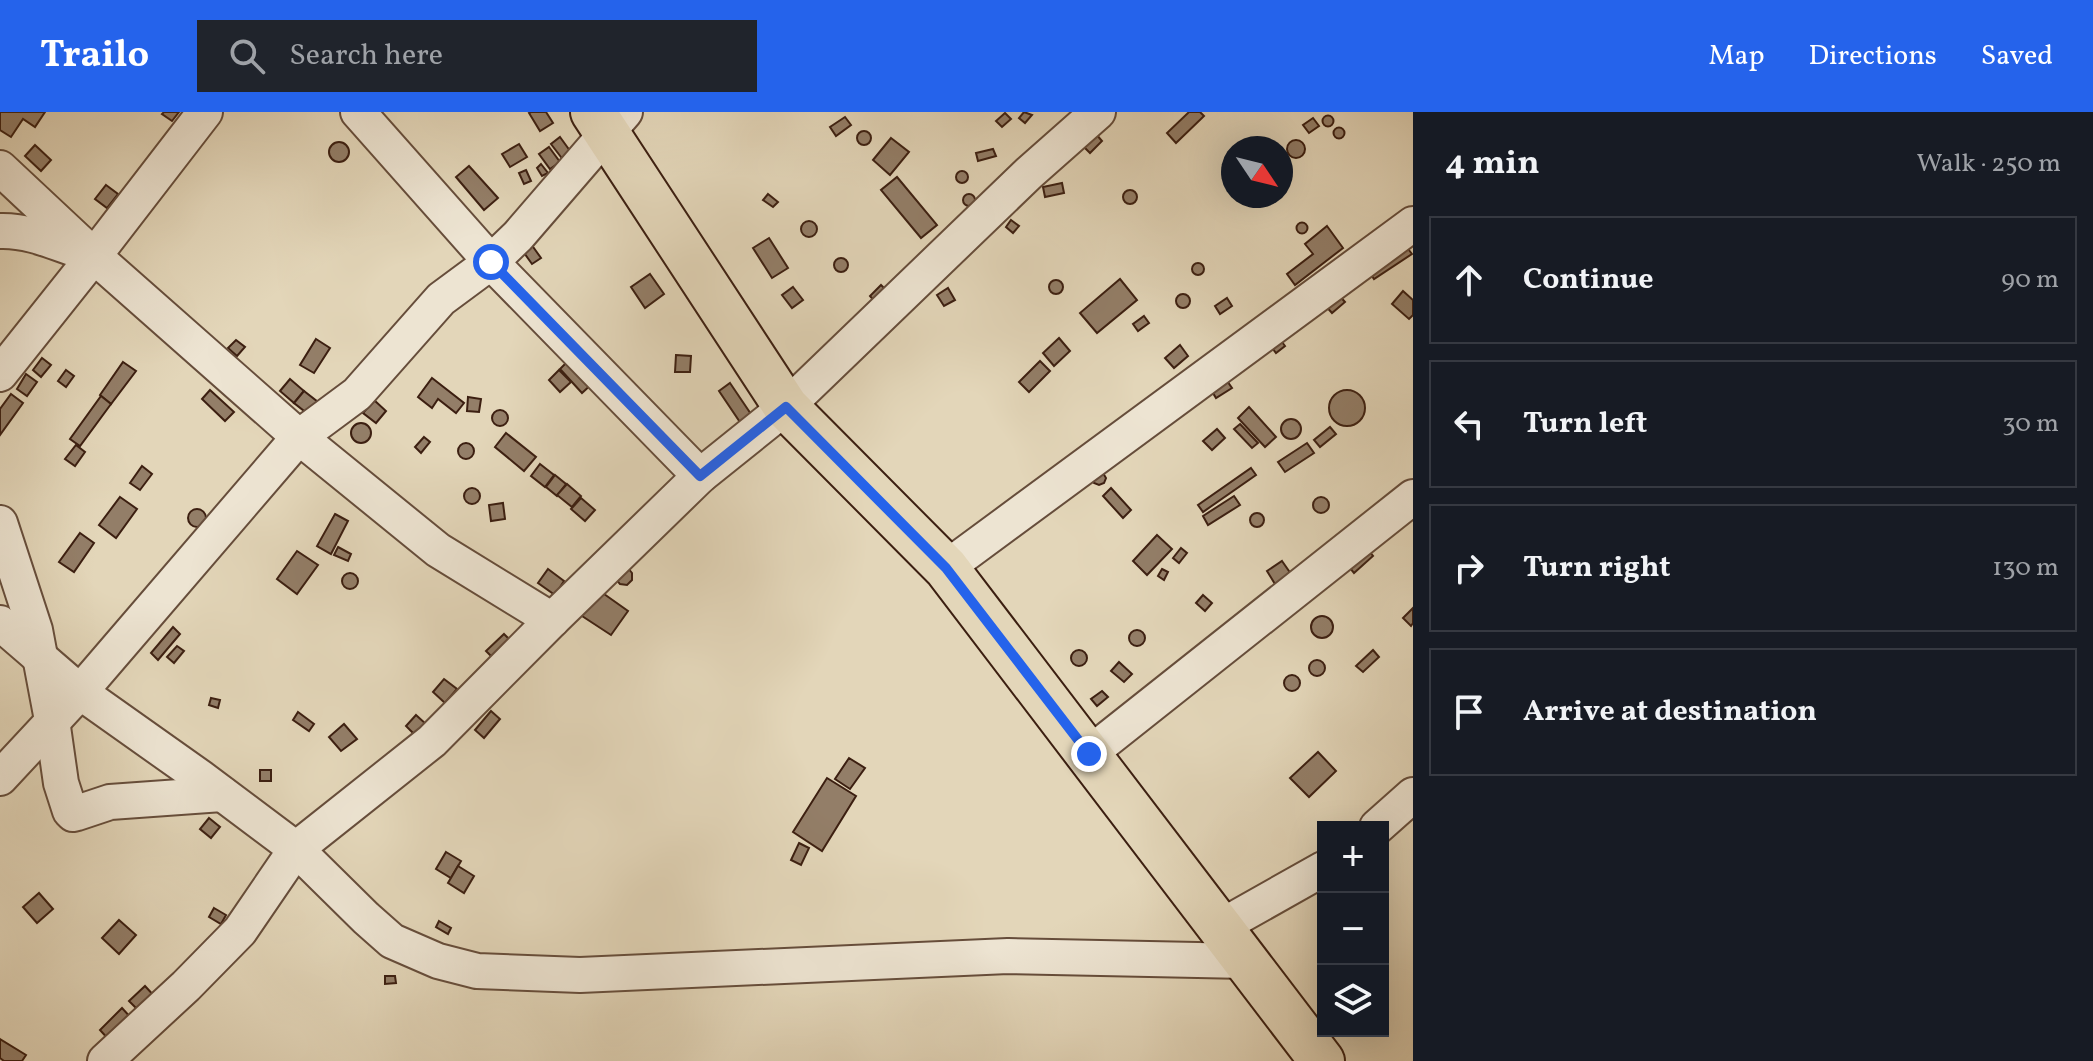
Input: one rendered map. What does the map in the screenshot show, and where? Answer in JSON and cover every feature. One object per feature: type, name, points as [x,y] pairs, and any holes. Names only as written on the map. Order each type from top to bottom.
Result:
[{"type":"main road","points":[[608,119],[786,407],[946,568],[1322,1061]]},
{"type":"street","points":[[0,374],[205,112]]},
{"type":"street","points":[[358,112],[491,262],[700,476]]},
{"type":"street","points":[[105,1061],[240,931],[296,849],[432,741],[700,476],[786,407],[1029,173],[1098,112]]},
{"type":"street","points":[[0,778],[80,692],[299,437],[357,394],[441,299],[491,262],[518,236],[608,119]]},
{"type":"street","points":[[0,168],[94,256],[299,437],[438,550],[552,620]]},
{"type":"street","points":[[946,568],[1413,224]]},
{"type":"street","points":[[0,231],[11,230],[36,236],[94,256]]},
{"type":"street","points":[[1089,754],[1413,497]]},
{"type":"street","points":[[0,523],[35,630],[61,783],[70,811],[73,814],[110,802],[222,794]]},
{"type":"street","points":[[0,623],[80,692],[296,849],[392,941],[438,961],[477,971],[580,975],[1008,956],[1246,961]]},
{"type":"street","points":[[1384,821],[1413,795]]},
{"type":"street","points":[[1220,927],[1317,872]]},
{"type":"building","points":[[0,112],[45,112],[35,127],[23,119],[11,137],[0,130]]},
{"type":"building","points":[[179,112],[172,121],[162,114]]},
{"type":"building","points":[[531,112],[546,112],[553,123],[540,131]]},
{"type":"building","points":[[1024,112],[1032,115],[1025,123],[1019,118]]},
{"type":"building","points":[[1189,112],[1200,112],[1204,116],[1176,143],[1167,133]]},
{"type":"building","points":[[1005,113],[1011,119],[1002,127],[996,121]]},
{"type":"building","points":[[1328,116],[1333,121],[1328,126],[1323,121]]},
{"type":"building","points":[[845,117],[851,125],[836,136],[830,127]]},
{"type":"building","points":[[1313,118],[1319,126],[1309,133],[1303,125]]},
{"type":"building","points":[[1339,128],[1344,133],[1339,138],[1334,133]]},
{"type":"building","points":[[864,131],[871,138],[864,145],[857,138]]},
{"type":"building","points":[[1096,134],[1102,141],[1090,153],[1083,146]]},
{"type":"building","points":[[560,137],[573,155],[564,161],[551,144]]},
{"type":"building","points":[[891,138],[909,152],[890,175],[873,160]]},
{"type":"building","points":[[1293,141],[1299,141],[1304,146],[1302,155],[1293,157]]},
{"type":"building","points":[[339,142],[346,145],[349,152],[346,159],[339,162],[332,159],[329,152],[332,145]]},
{"type":"building","points":[[519,144],[527,157],[510,167],[502,154]]},
{"type":"building","points":[[35,145],[51,160],[41,171],[25,156]]},
{"type":"building","points":[[549,147],[560,162],[550,169],[539,154]]},
{"type":"building","points":[[993,149],[996,156],[978,161],[976,153]]},
{"type":"building","points":[[541,164],[548,173],[542,176],[537,168]]},
{"type":"building","points":[[469,166],[498,198],[484,210],[456,177]]},
{"type":"building","points":[[526,170],[531,181],[524,184],[519,173]]},
{"type":"building","points":[[957,172],[967,172],[967,182],[957,182]]},
{"type":"building","points":[[897,177],[937,225],[921,238],[881,190]]},
{"type":"building","points":[[1062,183],[1064,193],[1045,197],[1043,187]]},
{"type":"building","points":[[106,185],[118,194],[107,208],[95,199]]},
{"type":"building","points":[[1130,190],[1137,197],[1130,204],[1123,197]]},
{"type":"building","points":[[768,194],[778,202],[773,207],[763,200]]},
{"type":"building","points":[[964,195],[974,195],[974,205],[964,205]]},
{"type":"building","points":[[1011,220],[1019,226],[1013,233],[1006,227]]},
{"type":"building","points":[[809,221],[815,223],[815,235],[809,237],[803,235],[801,229],[803,223]]},
{"type":"building","points":[[1302,223],[1307,228],[1302,233],[1297,228]]},
{"type":"building","points":[[1327,226],[1343,248],[1295,285],[1287,274],[1313,254],[1305,244]]},
{"type":"building","points":[[769,238],[788,268],[772,278],[753,248]]},
{"type":"building","points":[[531,244],[541,258],[532,264],[522,250]]},
{"type":"building","points":[[1405,245],[1412,254],[1374,279],[1368,270]]},
{"type":"building","points":[[841,258],[848,265],[841,272],[834,265]]},
{"type":"building","points":[[1193,264],[1203,264],[1203,274],[1193,274]]},
{"type":"building","points":[[650,274],[664,294],[645,308],[631,287]]},
{"type":"building","points":[[1120,279],[1137,300],[1097,333],[1080,313]]},
{"type":"building","points":[[1056,280],[1063,287],[1056,294],[1049,287]]},
{"type":"building","points":[[881,285],[888,292],[876,303],[870,296]]},
{"type":"building","points":[[793,287],[803,300],[792,308],[782,295]]},
{"type":"building","points":[[948,288],[955,300],[944,306],[937,295]]},
{"type":"building","points":[[1403,291],[1413,300],[1413,315],[1409,319],[1392,304]]},
{"type":"building","points":[[1337,293],[1345,302],[1332,313],[1324,304]]},
{"type":"building","points":[[1183,294],[1190,301],[1183,308],[1176,301]]},
{"type":"building","points":[[1227,298],[1232,306],[1220,314],[1215,306]]},
{"type":"building","points":[[1144,316],[1149,323],[1138,331],[1133,324]]},
{"type":"building","points":[[1059,338],[1070,351],[1054,366],[1043,353]]},
{"type":"building","points":[[1279,338],[1285,346],[1276,353],[1270,345]]},
{"type":"building","points":[[316,339],[330,348],[314,373],[300,365]]},
{"type":"building","points":[[236,340],[245,347],[237,356],[228,348]]},
{"type":"building","points":[[1180,345],[1188,356],[1174,368],[1165,358]]},
{"type":"building","points":[[676,355],[691,356],[690,372],[675,372]]},
{"type":"building","points":[[42,358],[51,365],[41,377],[33,370]]},
{"type":"building","points":[[571,358],[594,382],[582,393],[560,369]]},
{"type":"building","points":[[1040,361],[1050,371],[1029,392],[1019,382]]},
{"type":"building","points":[[123,362],[136,371],[111,404],[100,395]]},
{"type":"building","points":[[66,370],[74,376],[66,387],[58,381]]},
{"type":"building","points":[[559,370],[571,382],[560,392],[549,380]]},
{"type":"building","points":[[26,374],[37,382],[27,396],[17,389]]},
{"type":"building","points":[[432,378],[464,403],[456,413],[438,399],[432,408],[418,397]]},
{"type":"building","points":[[1225,378],[1232,388],[1216,398],[1210,388]]},
{"type":"building","points":[[290,379],[304,391],[294,403],[280,391]]},
{"type":"building","points":[[730,383],[757,423],[746,431],[719,391]]},
{"type":"building","points":[[210,390],[234,412],[225,421],[202,399]]},
{"type":"building","points":[[1347,390],[1360,395],[1365,408],[1360,421],[1347,426],[1334,421],[1329,408],[1334,395]]},
{"type":"building","points":[[304,391],[318,402],[308,414],[294,403]]},
{"type":"building","points":[[11,394],[23,403],[0,435],[0,409]]},
{"type":"building","points":[[101,396],[111,404],[80,446],[70,439]]},
{"type":"building","points":[[468,397],[481,399],[479,412],[467,411]]},
{"type":"building","points":[[374,400],[386,411],[376,423],[363,413]]},
{"type":"building","points":[[1249,407],[1276,437],[1265,447],[1238,418]]},
{"type":"building","points":[[500,410],[506,412],[506,424],[500,426],[494,424],[492,418],[494,412]]},
{"type":"building","points":[[1291,419],[1298,422],[1301,429],[1298,436],[1291,439],[1284,436],[1281,429],[1284,422]]},
{"type":"building","points":[[361,423],[368,426],[371,433],[368,440],[361,443],[354,440],[351,433],[354,426]]},
{"type":"building","points":[[1240,424],[1258,443],[1252,448],[1234,429]]},
{"type":"building","points":[[1330,427],[1336,434],[1320,447],[1314,440]]},
{"type":"building","points":[[1217,429],[1225,438],[1212,450],[1203,441]]},
{"type":"building","points":[[506,433],[536,457],[524,471],[495,447]]},
{"type":"building","points":[[424,437],[430,442],[421,453],[415,447]]},
{"type":"building","points":[[466,443],[472,445],[472,457],[466,459],[460,457],[458,451],[460,445]]},
{"type":"building","points":[[1307,443],[1314,453],[1285,472],[1278,462]]},
{"type":"building","points":[[76,445],[85,452],[75,466],[65,459]]},
{"type":"building","points":[[540,464],[554,475],[545,487],[531,476]]},
{"type":"building","points":[[142,466],[152,474],[140,490],[130,483]]},
{"type":"building","points":[[1251,468],[1256,475],[1203,512],[1198,505]]},
{"type":"building","points":[[1103,473],[1106,478],[1104,483],[1094,483],[1092,479]]},
{"type":"building","points":[[555,475],[566,484],[557,496],[546,487]]},
{"type":"building","points":[[567,484],[581,496],[572,507],[557,495]]},
{"type":"building","points":[[472,488],[478,490],[478,502],[472,504],[466,502],[464,496],[466,490]]},
{"type":"building","points":[[1111,488],[1131,510],[1123,518],[1103,496]]},
{"type":"building","points":[[1234,496],[1240,505],[1208,525],[1203,516]]},
{"type":"building","points":[[120,497],[137,509],[116,538],[99,525]]},
{"type":"building","points":[[1321,497],[1329,505],[1321,513],[1313,505]]},
{"type":"building","points":[[581,498],[595,510],[585,521],[571,509]]},
{"type":"building","points":[[503,503],[505,519],[491,521],[489,505]]},
{"type":"building","points":[[197,509],[206,518],[197,527],[188,518]]},
{"type":"building","points":[[1257,513],[1264,520],[1257,527],[1250,520]]},
{"type":"building","points":[[335,514],[348,521],[331,554],[317,546]]},
{"type":"building","points":[[80,533],[94,543],[74,572],[59,562]]},
{"type":"building","points":[[1157,535],[1172,549],[1147,575],[1133,561]]},
{"type":"building","points":[[1365,546],[1373,556],[1354,573],[1345,562]]},
{"type":"building","points":[[338,547],[351,554],[348,561],[334,555]]},
{"type":"building","points":[[1181,548],[1187,553],[1179,563],[1173,558]]},
{"type":"building","points":[[297,551],[318,565],[297,594],[277,579]]},
{"type":"building","points":[[1282,561],[1291,574],[1275,584],[1267,571]]},
{"type":"building","points":[[628,568],[632,580],[627,585],[620,584],[616,579]]},
{"type":"building","points":[[548,569],[564,581],[555,595],[538,583]]},
{"type":"building","points":[[1162,569],[1168,572],[1164,580],[1158,576]]},
{"type":"building","points":[[350,573],[358,581],[350,589],[342,581]]},
{"type":"building","points":[[597,589],[628,611],[611,635],[579,614]]},
{"type":"building","points":[[1203,595],[1212,603],[1205,611],[1196,603]]},
{"type":"building","points":[[1413,608],[1413,623],[1411,626],[1403,618]]},
{"type":"building","points":[[1322,616],[1330,619],[1333,627],[1330,635],[1322,638],[1314,635],[1311,627],[1314,619]]},
{"type":"building","points":[[173,627],[180,634],[158,660],[151,653]]},
{"type":"building","points":[[1137,630],[1145,638],[1137,646],[1129,638]]},
{"type":"building","points":[[504,634],[511,641],[494,659],[486,651]]},
{"type":"building","points":[[177,646],[184,651],[174,663],[167,657]]},
{"type":"building","points":[[1079,650],[1085,652],[1085,664],[1079,666],[1073,664],[1071,658],[1073,652]]},
{"type":"building","points":[[1373,650],[1379,657],[1363,672],[1356,666]]},
{"type":"building","points":[[1314,660],[1320,660],[1325,668],[1323,674],[1314,676],[1309,671],[1309,665]]},
{"type":"building","points":[[1119,662],[1132,674],[1124,682],[1111,671]]},
{"type":"building","points":[[1292,675],[1298,677],[1298,689],[1292,691],[1286,689],[1284,683],[1286,677]]},
{"type":"building","points":[[444,679],[457,689],[445,703],[433,692]]},
{"type":"building","points":[[1102,691],[1108,697],[1097,706],[1091,699]]},
{"type":"building","points":[[211,698],[220,700],[218,708],[209,705]]},
{"type":"building","points":[[491,711],[500,719],[484,738],[475,730]]},
{"type":"building","points":[[298,712],[314,724],[309,731],[293,720]]},
{"type":"building","points":[[416,715],[427,725],[416,736],[406,726]]},
{"type":"building","points":[[344,724],[357,739],[341,751],[329,737]]},
{"type":"building","points":[[1318,752],[1336,771],[1309,797],[1290,778]]},
{"type":"building","points":[[849,758],[865,768],[850,789],[835,779]]},
{"type":"building","points":[[260,770],[271,770],[271,781],[260,781]]},
{"type":"building","points":[[827,778],[856,796],[822,851],[793,832]]},
{"type":"building","points":[[209,818],[220,827],[211,838],[200,829]]},
{"type":"building","points":[[799,843],[809,848],[801,865],[791,860]]},
{"type":"building","points":[[446,852],[461,861],[451,878],[436,869]]},
{"type":"building","points":[[458,866],[474,876],[464,893],[448,883]]},
{"type":"building","points":[[39,893],[53,909],[37,923],[23,907]]},
{"type":"building","points":[[214,908],[226,915],[221,924],[209,917]]},
{"type":"building","points":[[119,920],[136,935],[119,954],[102,938]]},
{"type":"building","points":[[439,921],[451,928],[448,934],[436,927]]},
{"type":"building","points":[[385,976],[395,976],[396,983],[385,984]]},
{"type":"building","points":[[145,986],[157,999],[142,1014],[129,1001]]},
{"type":"building","points":[[122,1008],[132,1019],[110,1041],[100,1030]]},
{"type":"building","points":[[0,1039],[26,1055],[22,1061],[4,1061],[0,1058]]},
{"type":"route","points":[[491,262],[700,476],[786,407],[946,568],[1089,754]]}]
